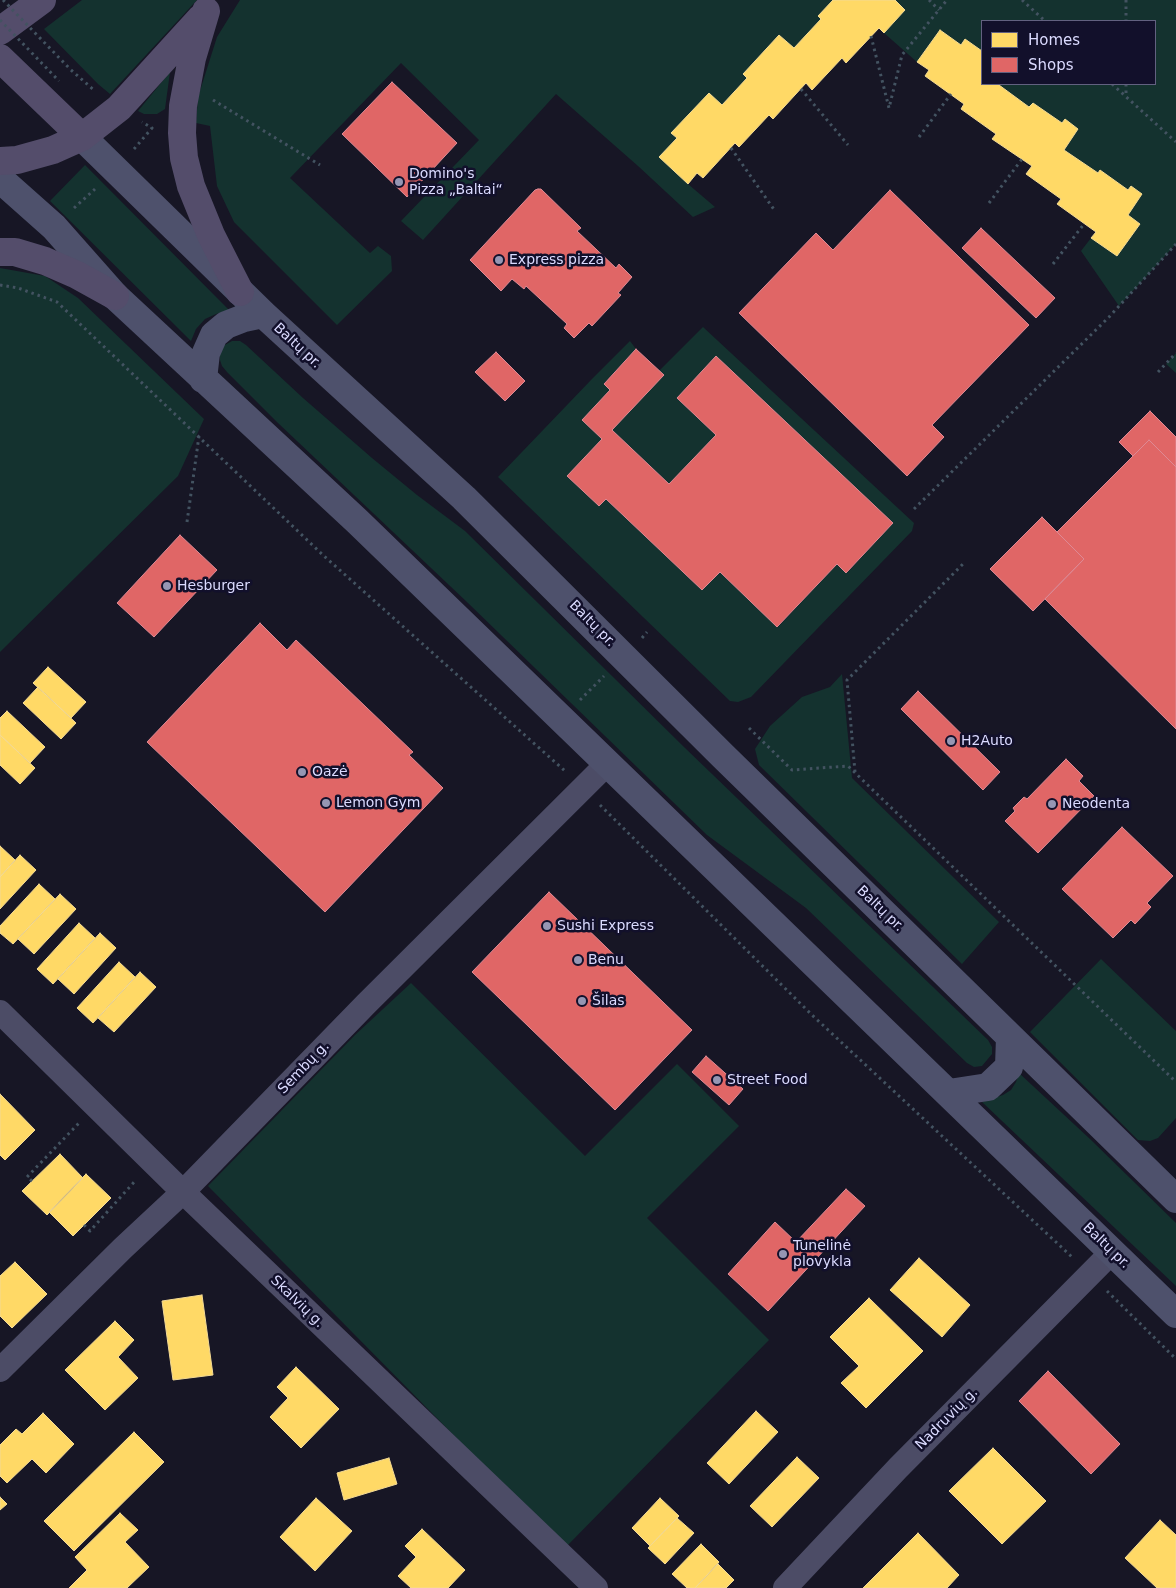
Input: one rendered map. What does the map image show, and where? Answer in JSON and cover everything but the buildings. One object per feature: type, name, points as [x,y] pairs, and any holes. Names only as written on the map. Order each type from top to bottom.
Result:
[{"type":"main road","points":[[0,31],[42,0]]},
{"type":"main road","points":[[0,162],[16,160],[53,150],[82,137],[119,108],[212,6]]},
{"type":"main road","points":[[212,6],[192,58],[183,106],[182,134],[184,158],[191,186],[211,235],[240,292]]},
{"type":"main road","name":"Baltų pr.","points":[[0,58],[49,89],[82,137],[263,314],[464,498],[722,755],[1176,1199]]},
{"type":"main road","name":"Baltų pr.","points":[[0,179],[54,227],[115,296],[357,521],[949,1092],[1176,1314]]},
{"type":"main road","points":[[0,252],[15,252],[45,261],[77,275],[115,296]]},
{"type":"main road","points":[[203,379],[206,353],[214,335],[226,325],[244,318],[263,314]]},
{"type":"main road","points":[[949,1092],[988,1087],[1009,1067],[1010,1036]]},
{"type":"street","name":"Sembų g.","points":[[0,1370],[122,1248],[183,1192],[366,1004],[607,764]]},
{"type":"street","name":"Skalvių g.","points":[[0,1012],[183,1192],[596,1588]]},
{"type":"street","name":"Nadruvių g.","points":[[785,1588],[905,1461],[1112,1252]]},
{"type":"path","points":[[3,0],[71,70]]},
{"type":"path","points":[[929,0],[939,10]]},
{"type":"path","points":[[871,36],[889,108],[902,55],[948,0]]},
{"type":"path","points":[[1022,0],[1044,20]]},
{"type":"path","points":[[1126,0],[1126,20]]},
{"type":"path","points":[[0,20],[49,89]]},
{"type":"path","points":[[1113,85],[1176,142]]},
{"type":"path","points":[[1126,85],[1126,96]]},
{"type":"path","points":[[801,89],[848,146]]},
{"type":"path","points":[[919,137],[951,94]]},
{"type":"path","points":[[206,96],[320,165]]},
{"type":"path","points":[[731,148],[776,212]]},
{"type":"path","points":[[989,203],[1022,159]]},
{"type":"path","points":[[1053,264],[1084,224]]},
{"type":"path","points":[[914,509],[1109,317],[1176,244]]},
{"type":"path","points":[[1158,372],[1176,353]]},
{"type":"path","points":[[187,522],[199,436]]},
{"type":"path","points":[[855,772],[847,680],[964,563]]},
{"type":"path","points":[[535,745],[647,632]]},
{"type":"path","points":[[749,728],[792,770],[848,766],[1176,1082]]},
{"type":"path","points":[[32,1181],[26,1177],[96,1105]]},
{"type":"path","points":[[84,1226],[90,1231],[153,1162]]},
{"type":"path","points":[[40,1163],[46,1168]]},
{"type":"path","points":[[99,1210],[104,1214]]},
{"type":"green space","points":[[82,0],[197,0],[110,94],[44,29]]},
{"type":"green space","points":[[240,0],[833,0],[818,16],[821,19],[794,48],[779,35],[743,74],[747,78],[722,105],[672,133],[677,138],[660,157],[715,207],[693,217],[556,94],[423,240],[401,221],[479,140],[401,63],[290,178],[370,253],[378,246],[391,256],[392,271],[337,325],[234,222],[217,186],[210,126],[196,123],[198,97],[217,37]]},
{"type":"green space","points":[[895,0],[1176,0],[1176,244],[1119,306],[1081,251],[1091,238],[1117,256],[1140,224],[1128,215],[1142,194],[1131,187],[1128,190],[1100,170],[1098,173],[1064,150],[1078,129],[1065,120],[1062,123],[1033,103],[1029,107],[999,85],[1156,85],[1156,20],[981,20],[981,50],[965,39],[961,45],[940,30],[917,62],[884,33],[905,10]]},
{"type":"green space","points":[[170,72],[165,109],[157,114],[144,114],[138,111]]},
{"type":"green space","points":[[85,165],[229,310],[205,319],[196,329],[191,341],[50,201]]},
{"type":"green space","points":[[0,268],[45,276],[78,298],[204,419],[178,476],[0,652]]},
{"type":"green space","points":[[703,327],[914,523],[912,531],[751,697],[738,702],[730,701],[498,477],[630,341],[636,349],[604,383],[610,390],[582,420],[602,439],[567,476],[599,506],[606,499],[702,590],[720,572],[778,627],[837,564],[847,573],[893,523],[716,356],[677,398],[716,435],[669,484],[612,430],[659,371]]},
{"type":"green space","points":[[232,341],[240,341],[246,345],[372,458],[465,531],[684,747],[988,1040],[992,1047],[992,1054],[982,1066],[974,1067],[967,1063],[806,908],[707,835],[468,603],[278,423],[222,366],[220,353],[223,346]]},
{"type":"green space","points":[[1176,353],[1176,373],[1166,364]]},
{"type":"green space","points":[[842,674],[852,778],[999,922],[962,964],[759,765],[755,749],[770,726],[802,697],[830,687]]},
{"type":"green space","points":[[1101,959],[1176,1031],[1176,1118],[1158,1138],[1150,1141],[1138,1140],[1030,1032]]},
{"type":"green space","points":[[411,983],[585,1156],[677,1064],[739,1126],[647,1218],[769,1340],[565,1548],[208,1186],[355,1035]]},
{"type":"green space","points":[[1019,1073],[1176,1223],[1176,1286],[982,1102],[1003,1095],[1011,1090]]},
{"type":"place","name":"Domino's Pizza „Baltai“","points":[[399,182]]},
{"type":"place","name":"Express pizza","points":[[499,260]]},
{"type":"place","name":"Hesburger","points":[[167,586]]},
{"type":"place","name":"H2Auto","points":[[951,741]]},
{"type":"place","name":"Oazė","points":[[302,772]]},
{"type":"place","name":"Lemon Gym","points":[[326,803]]},
{"type":"place","name":"Neodenta","points":[[1052,804]]},
{"type":"place","name":"Sushi Express","points":[[547,926]]},
{"type":"place","name":"Benu","points":[[578,960]]},
{"type":"place","name":"Šilas","points":[[582,1001]]},
{"type":"place","name":"Street Food","points":[[717,1080]]},
{"type":"place","name":"Tunelinė plovykla","points":[[783,1254]]}]
